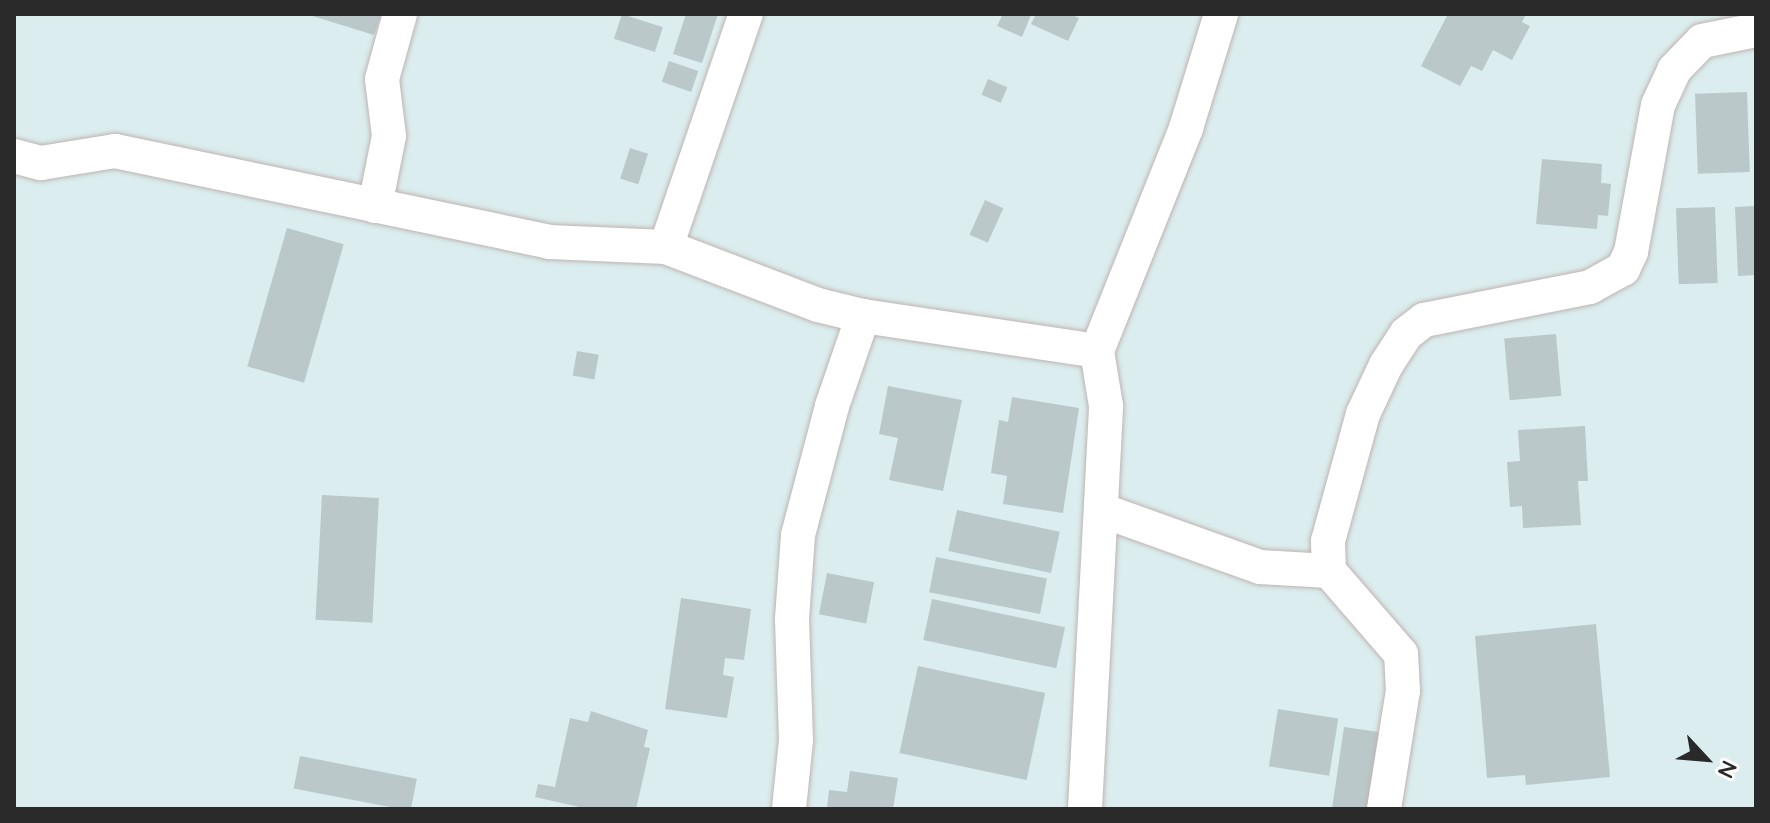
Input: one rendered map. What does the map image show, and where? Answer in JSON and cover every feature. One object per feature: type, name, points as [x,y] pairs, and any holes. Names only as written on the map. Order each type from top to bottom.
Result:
[{"type":"street","points":[[375,206],[389,136],[382,79],[400,14]]},
{"type":"street","points":[[666,247],[746,14]]},
{"type":"street","points":[[1085,809],[1106,406],[1097,351],[1186,128],[1221,14]]},
{"type":"street","points":[[1384,809],[1403,691],[1401,654],[1329,571],[1328,541],[1363,414],[1406,334],[1424,320],[1590,287],[1623,269],[1631,252],[1658,105],[1674,70],[1700,27],[1756,30]]},
{"type":"street","points":[[14,156],[41,163],[115,151],[549,242],[666,247],[818,305],[863,316],[1097,351]]},
{"type":"street","points":[[789,809],[796,740],[792,619],[798,535],[832,406],[863,316]]},
{"type":"street","points":[[1101,510],[1260,567],[1329,571]]},
{"type":"building","points":[[306,14],[381,14],[374,35]]},
{"type":"building","points":[[622,14],[663,27],[655,52],[614,39]]},
{"type":"building","points":[[686,14],[718,14],[702,63],[673,54]]},
{"type":"building","points":[[1003,14],[1031,15],[1022,37],[997,26]]},
{"type":"building","points":[[1036,14],[1070,14],[1079,18],[1068,41],[1031,24]]},
{"type":"building","points":[[1448,14],[1526,14],[1522,22],[1530,26],[1512,60],[1493,50],[1482,71],[1471,66],[1460,86],[1421,66]]},
{"type":"building","points":[[669,61],[698,71],[691,92],[662,82]]},
{"type":"building","points":[[988,79],[1007,87],[1001,103],[981,95]]},
{"type":"building","points":[[1747,92],[1750,172],[1698,174],[1695,94]]},
{"type":"building","points":[[630,148],[648,154],[638,184],[620,178]]},
{"type":"building","points":[[1542,159],[1602,164],[1601,183],[1611,184],[1608,216],[1598,215],[1597,229],[1536,224]]},
{"type":"building","points":[[985,200],[1003,208],[988,243],[970,235]]},
{"type":"building","points":[[1756,206],[1756,275],[1738,276],[1735,207]]},
{"type":"building","points":[[1715,207],[1718,283],[1679,284],[1676,208]]},
{"type":"building","points":[[287,228],[344,244],[304,383],[247,366]]},
{"type":"building","points":[[1556,334],[1561,396],[1510,400],[1504,339]]},
{"type":"building","points":[[577,351],[599,355],[594,379],[573,376]]},
{"type":"building","points":[[888,386],[962,400],[943,491],[889,480],[898,438],[879,434]]},
{"type":"building","points":[[1012,397],[1079,408],[1063,513],[1003,504],[1007,476],[991,473],[999,420],[1008,422]]},
{"type":"building","points":[[1585,426],[1588,481],[1578,481],[1581,525],[1523,528],[1522,506],[1510,507],[1507,462],[1520,461],[1518,430]]},
{"type":"building","points":[[322,495],[379,498],[372,623],[315,620]]},
{"type":"building","points":[[957,510],[1060,532],[1051,573],[948,551]]},
{"type":"building","points":[[936,557],[1047,579],[1040,614],[929,592]]},
{"type":"building","points":[[827,573],[874,582],[866,623],[819,614]]},
{"type":"building","points":[[681,598],[751,609],[744,660],[725,658],[723,675],[734,677],[727,718],[665,709]]},
{"type":"building","points":[[932,599],[1065,627],[1056,668],[923,640]]},
{"type":"building","points":[[1596,624],[1610,777],[1526,785],[1525,775],[1487,778],[1475,636]]},
{"type":"building","points":[[918,666],[1045,693],[1027,780],[899,753]]},
{"type":"building","points":[[1278,709],[1338,719],[1329,776],[1269,766]]},
{"type":"building","points":[[591,711],[648,730],[644,747],[650,748],[636,809],[588,809],[535,797],[538,784],[555,787],[570,718],[588,722]]},
{"type":"building","points":[[1344,727],[1379,732],[1380,809],[1332,809]]},
{"type":"building","points":[[300,756],[417,779],[411,809],[294,788]]},
{"type":"building","points":[[850,771],[898,778],[893,809],[827,809],[829,790],[847,792]]}]
